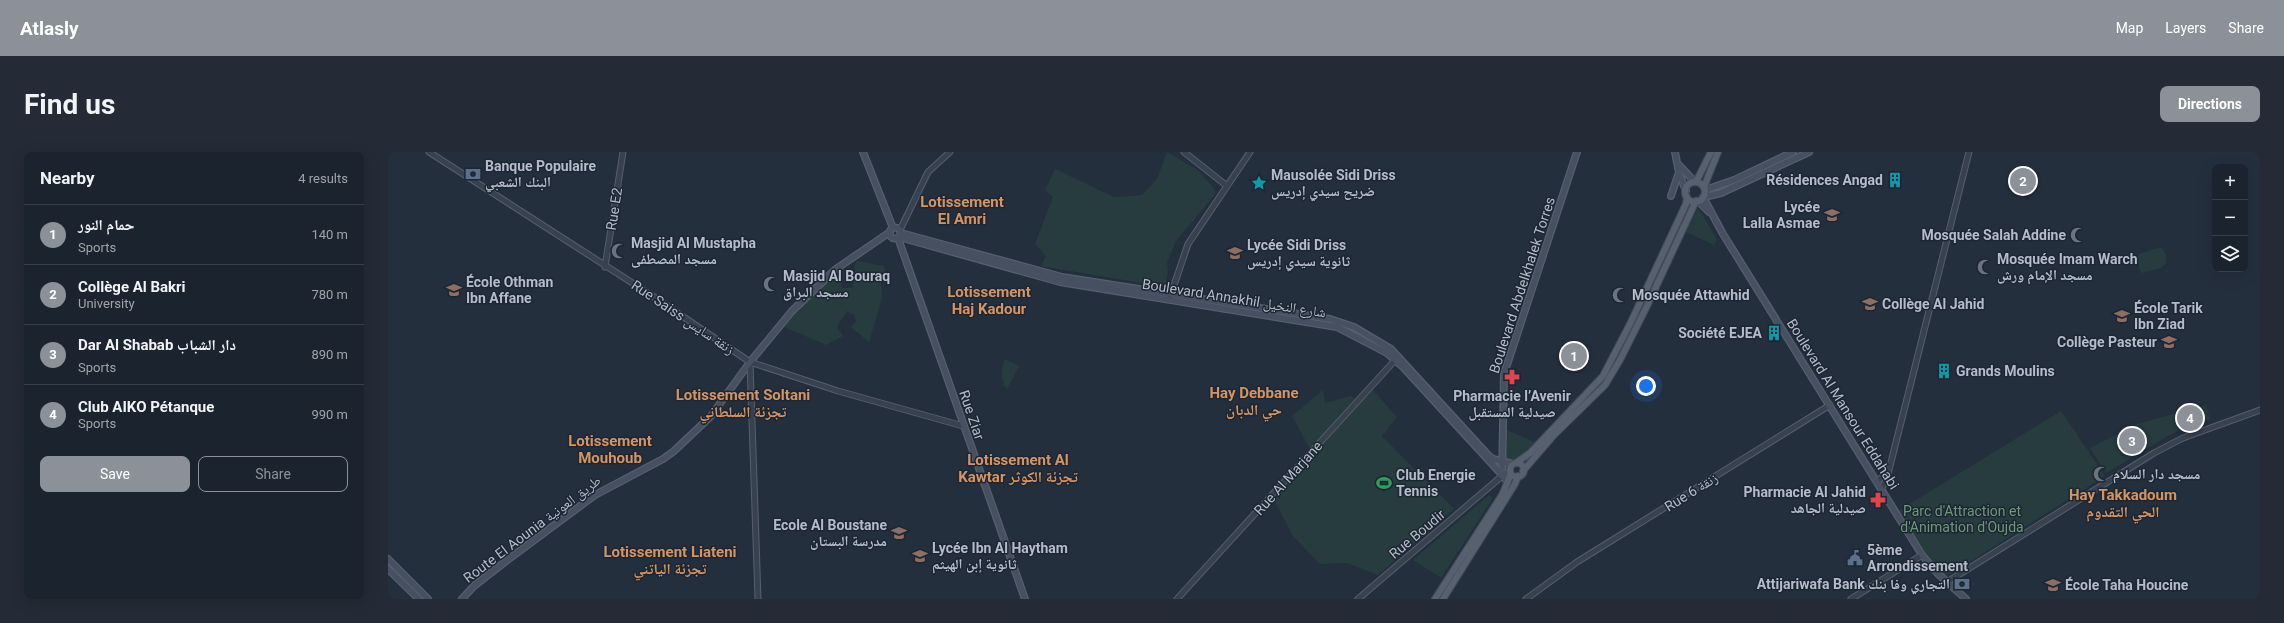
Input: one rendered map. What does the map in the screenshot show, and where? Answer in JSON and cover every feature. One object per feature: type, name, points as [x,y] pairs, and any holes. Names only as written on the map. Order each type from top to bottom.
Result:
[{"type":"main road","name":"Rue Ziar","points":[[863,152],[896,234],[1025,599]]},
{"type":"main road","name":"Boulevard Abdelkhalek Torres","points":[[1502,476],[1501,461],[1504,374],[1577,152]]},
{"type":"main road","points":[[1675,152],[1679,173],[1686,194]]},
{"type":"main road","points":[[1515,464],[1530,453],[1603,376],[1667,249],[1686,204],[1687,186],[1696,182],[1711,152]]},
{"type":"main road","points":[[1442,599],[1454,574],[1508,484],[1515,475],[1523,471],[1554,435],[1601,389],[1615,370],[1702,196],[1718,152]]},
{"type":"main road","points":[[1702,196],[1793,152]]},
{"type":"main road","points":[[1686,194],[1702,196],[1721,193],[1809,152]]},
{"type":"main road","points":[[1677,162],[1696,182],[1702,196]]},
{"type":"main road","points":[[1671,196],[1679,173]]},
{"type":"main road","name":"Boulevard Al Mansour Eddahabi","points":[[1702,196],[1711,213],[1878,481],[1922,555],[1947,582],[1966,599]]},
{"type":"main road","name":"Route El Aounia طريق العونية","points":[[462,599],[474,586],[595,495],[668,456],[711,416],[750,362],[792,311],[836,268],[880,240],[896,234]]},
{"type":"main road","name":"Boulevard Annakhil شارع النخيل","points":[[896,234],[1049,274],[1340,321],[1391,349],[1403,367],[1508,484]]},
{"type":"main road","name":"Boulevard Annakhil شارع النخيل","points":[[896,234],[1060,282],[1337,327],[1397,358],[1489,456],[1501,461],[1515,464]]},
{"type":"main road","points":[[1515,464],[1522,465],[1523,471]]},
{"type":"main road","points":[[1435,599],[1454,574],[1516,483],[1515,464]]},
{"type":"main road","name":"Rue Boudir","points":[[1502,476],[1515,475]]},
{"type":"main road","points":[[388,559],[428,599]]},
{"type":"main road","points":[[388,569],[419,599]]},
{"type":"street","name":"Rue Saiss زنقة سايس","points":[[429,152],[750,362],[830,389],[963,426]]},
{"type":"street","name":"Rue E2","points":[[606,267],[623,152]]},
{"type":"street","name":"Route El Aounia طريق العونية","points":[[896,234],[928,172],[950,152]]},
{"type":"street","points":[[1184,152],[1227,186]]},
{"type":"street","points":[[1170,300],[1188,244],[1250,152]]},
{"type":"street","points":[[1882,488],[1889,469],[1969,152]]},
{"type":"street","name":"Rue Al Marjane","points":[[1177,599],[1397,358]]},
{"type":"street","points":[[750,362],[758,599]]},
{"type":"street","name":"Rue 6 زنقة","points":[[1526,599],[1552,578],[1830,405]]},
{"type":"street","points":[[1947,582],[2154,452],[2182,438],[2260,410]]},
{"type":"street","points":[[1878,481],[1889,469]]},
{"type":"street","name":"Rue Boudir","points":[[1358,599],[1502,476]]},
{"type":"street","points":[[1852,599],[1922,555]]},
{"type":"green space","points":[[1167,152],[1199,171],[1215,190],[1214,196],[1176,241],[1167,263],[1168,271],[1165,287],[1041,266],[1046,256],[1035,244],[1053,197],[1045,190],[1055,169],[1114,197],[1142,195],[1157,179]]},
{"type":"green space","points":[[1698,208],[1717,239],[1714,245],[1686,232]]},
{"type":"green space","points":[[2161,247],[2166,254],[2166,264],[2161,268],[2141,273],[2137,259],[2139,254]]},
{"type":"green space","points":[[857,261],[884,266],[886,274],[881,275],[882,299],[869,342],[851,327],[857,320],[854,318],[855,315],[847,311],[837,327],[843,336],[826,345],[782,326],[814,294],[835,276],[839,274],[842,288],[853,288],[855,265]]},
{"type":"green space","points":[[1005,359],[1019,366],[1007,389],[1002,379]]},
{"type":"green space","points":[[1372,389],[1397,417],[1382,436],[1454,509],[1378,575],[1347,563],[1320,564],[1293,536],[1274,500]]},
{"type":"green space","points":[[1323,390],[1325,403],[1350,396],[1355,398],[1310,449],[1292,416]]},
{"type":"green space","points":[[2206,405],[2210,419],[2171,434],[2106,473],[2090,448],[2137,424]]},
{"type":"green space","name":"Parc d'Attraction et d'Animation d'Oujda","points":[[2061,411],[2105,476],[1946,577],[1933,567],[1898,511]]},
{"type":"green space","points":[[1504,429],[1535,442],[1518,459],[1504,459]]},
{"type":"green space","points":[[1489,495],[1493,498],[1441,578],[1413,560]]},
{"type":"place","name":"Banque Populaire البنك الشعبي","points":[[473,174]]},
{"type":"place","name":"Résidences Angad","points":[[1895,180]]},
{"type":"place","name":"Collège Al Bakri","points":[[2023,181]]},
{"type":"place","name":"Mausolée Sidi Driss ضريح سيدي إدريس","points":[[1259,183]]},
{"type":"place","name":"Lycée Lalla Asmae","points":[[1832,215]]},
{"type":"place","name":"Mosquée Salah Addine","points":[[2078,235]]},
{"type":"place","name":"Masjid Al Mustapha مسجد المصطفى","points":[[619,251]]},
{"type":"place","name":"Lycée Sidi Driss ثانوية سيدي إدريس","points":[[1235,253]]},
{"type":"place","name":"Mosquée Imam Warch مسجد الإمام ورش","points":[[1985,267]]},
{"type":"place","name":"Masjid Al Bouraq مسجد البراق","points":[[771,284]]},
{"type":"place","name":"École Othman Ibn Affane","points":[[454,290]]},
{"type":"place","name":"Mosquée Attawhid","points":[[1620,295]]},
{"type":"place","name":"Collège Al Jahid","points":[[1870,304]]},
{"type":"place","name":"École Tarik Ibn Ziad","points":[[2122,316]]},
{"type":"place","name":"Société EJEA","points":[[1774,333]]},
{"type":"place","name":"Collège Pasteur","points":[[2169,342]]},
{"type":"place","name":"حمام النور","points":[[1574,356]]},
{"type":"place","name":"Grands Moulins","points":[[1944,371]]},
{"type":"place","name":"Pharmacie l’Avenir صيدلية المستقبل","points":[[1512,377]]},
{"type":"place","name":"Club AIKO Pétanque","points":[[2190,418]]},
{"type":"place","name":"Dar Al Shabab دار الشباب","points":[[2132,441]]},
{"type":"place","name":"مسجد دار السلام","points":[[2101,474]]},
{"type":"place","name":"Club Energie Tennis","points":[[1384,483]]},
{"type":"place","name":"Pharmacie Al Jahid صيدلية الجاهد","points":[[1878,500]]},
{"type":"place","name":"Ecole Al Boustane مدرسة البستان","points":[[899,533]]},
{"type":"place","name":"Lycée Ibn Al Haytham ثانوية إبن الهيثم","points":[[920,556]]},
{"type":"place","name":"5ème Arrondissement","points":[[1855,558]]},
{"type":"place","name":"Attijariwafa Bank التجاري وفا بنك","points":[[1962,584]]},
{"type":"place","name":"École Taha Houcine","points":[[2053,585]]},
{"type":"district","name":"Lotissement El Amri","points":[[962,210]]},
{"type":"district","name":"Lotissement Haj Kadour","points":[[989,300]]},
{"type":"district","name":"Hay Debbane حي الدبان","points":[[1254,402]]},
{"type":"district","name":"Lotissement Soltani تجزئة السلطاني","points":[[743,404]]},
{"type":"district","name":"Lotissement Mouhoub","points":[[610,450]]},
{"type":"district","name":"Lotissement Al Kawtar تجزئة الكوثر","points":[[1018,468]]},
{"type":"district","name":"Hay Takkadoum الحي التقدوم","points":[[2123,504]]},
{"type":"district","name":"Lotissement Liateni تجزئة الياتني","points":[[670,560]]}]
